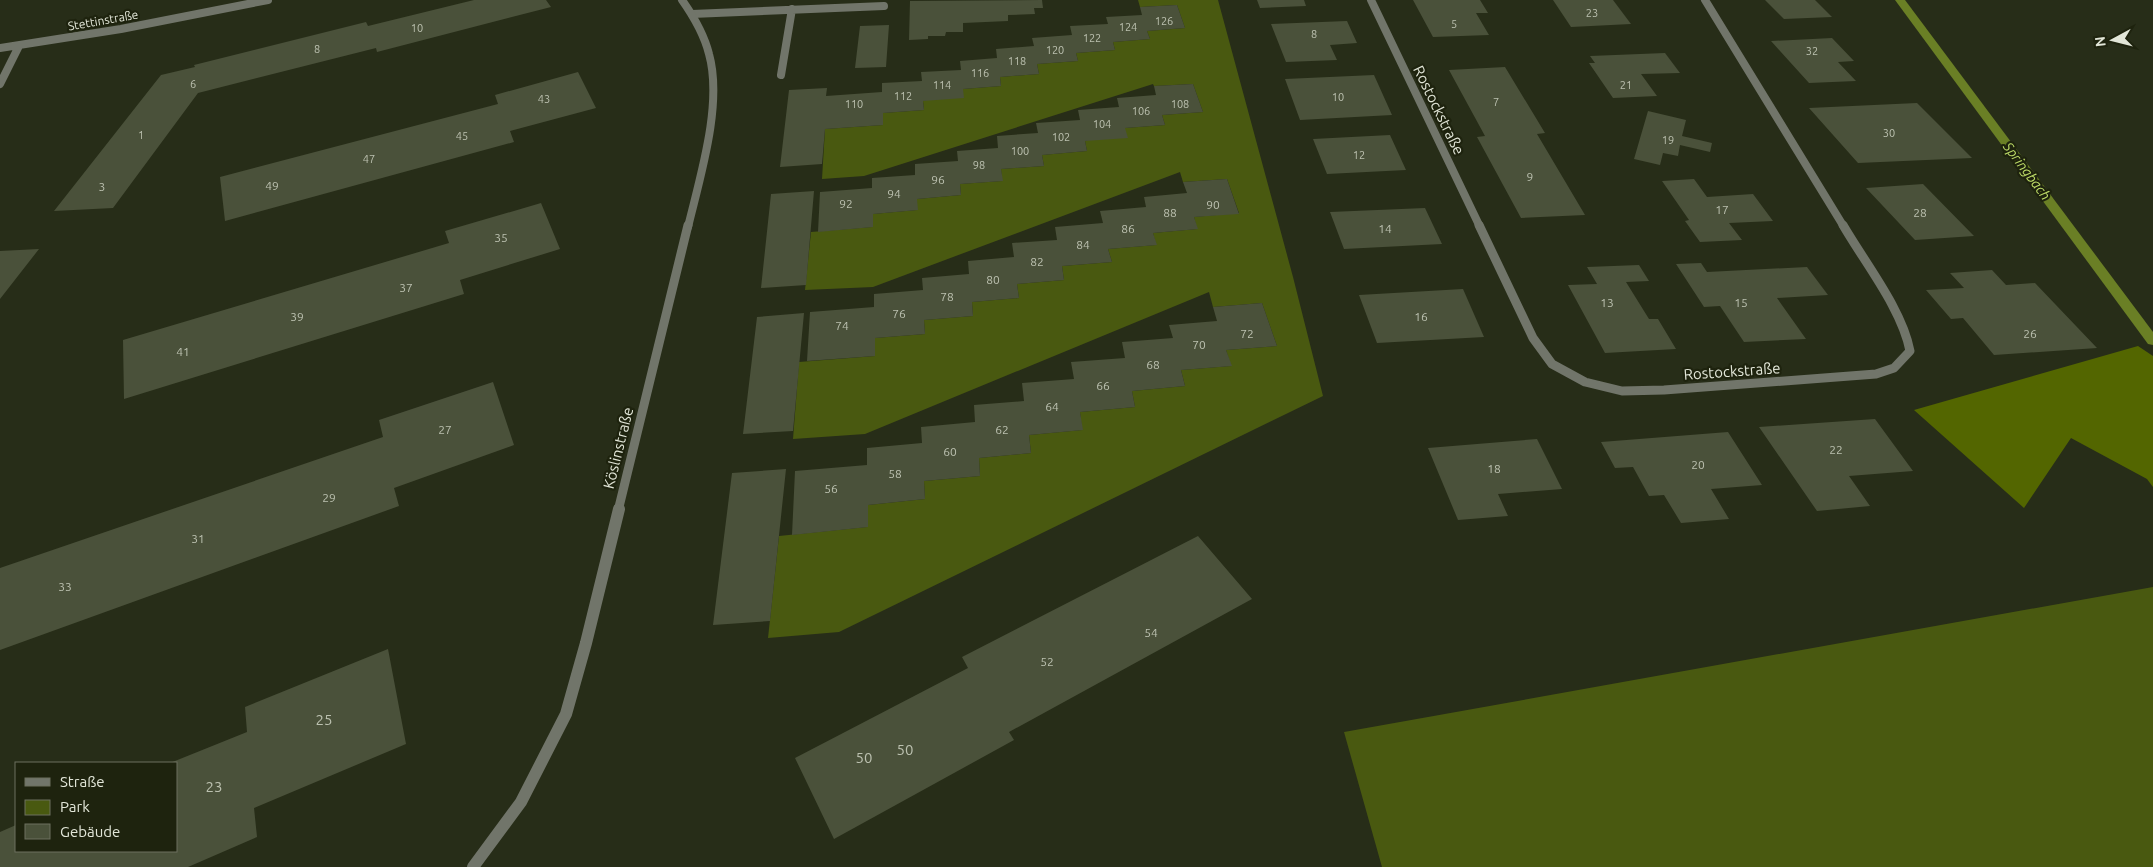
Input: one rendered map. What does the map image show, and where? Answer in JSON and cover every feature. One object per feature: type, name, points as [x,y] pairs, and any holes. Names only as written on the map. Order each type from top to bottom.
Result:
[{"type":"street","name":"Stettinstraße","points":[[0,48],[121,29],[235,3],[268,0]]},
{"type":"street","name":"Köslinstraße","points":[[473,867],[521,802],[566,714],[586,643],[706,146],[712,111],[713,81],[710,54],[701,29],[682,0]]},
{"type":"street","name":"Rostockstraße","points":[[1371,0],[1534,338],[1552,364],[1585,382],[1622,391],[1664,390],[1876,374],[1894,368],[1910,351],[1907,336],[1900,319],[1705,0]]},
{"type":"street","points":[[692,14],[884,6]]},
{"type":"street","points":[[781,75],[792,9]]},
{"type":"street","points":[[0,84],[19,46]]},
{"type":"green space","points":[[1138,0],[1218,0],[1293,277],[1323,396],[839,632],[768,638],[779,536],[867,527],[868,505],[925,499],[924,481],[980,476],[979,458],[1031,453],[1029,435],[1082,430],[1080,412],[1135,407],[1132,391],[1185,386],[1181,370],[1231,366],[1226,350],[1277,346],[1262,303],[1213,307],[1209,292],[865,434],[793,439],[799,362],[875,356],[875,338],[925,334],[924,320],[973,316],[972,302],[1019,298],[1017,284],[1064,280],[1062,266],[1112,262],[1108,249],[1156,245],[1153,233],[1197,229],[1194,217],[1239,213],[1227,179],[1183,182],[1180,172],[873,287],[805,290],[811,232],[872,227],[873,214],[917,210],[917,199],[961,195],[960,184],[1002,181],[1001,169],[1044,166],[1042,155],[1087,151],[1085,141],[1125,128],[1165,125],[1162,115],[1203,112],[1193,84],[1154,86],[1153,84],[864,176],[822,179],[825,129],[883,125],[883,113],[924,110],[923,101],[963,89],[1001,86],[1000,77],[1039,74],[1037,64],[1078,61],[1076,53],[1115,50],[1113,42],[1150,39],[1147,31],[1185,28],[1177,5],[1140,7]]},
{"type":"green space","points":[[2138,346],[2153,356],[2153,487],[2147,479],[2071,438],[2024,508],[1914,410]]},
{"type":"green space","points":[[2153,587],[2153,867],[1382,867],[1344,732]]},
{"type":"building","points":[[474,0],[546,0],[551,7],[377,52],[376,48],[198,93],[113,208],[54,211],[161,75],[366,22],[368,26]]},
{"type":"building","points":[[1042,0],[1043,8],[1034,8],[1035,14],[1008,15],[1008,21],[963,23],[963,32],[946,32],[945,36],[928,36],[928,39],[909,40],[910,1]]},
{"type":"building","points":[[1257,0],[1304,0],[1306,6],[1260,8]]},
{"type":"building","points":[[1413,0],[1480,0],[1488,13],[1476,13],[1489,35],[1433,37]]},
{"type":"building","points":[[1553,0],[1613,0],[1631,24],[1571,27]]},
{"type":"building","points":[[1765,0],[1815,0],[1832,17],[1784,19]]},
{"type":"building","points":[[1177,5],[1185,28],[1147,31],[1150,39],[1113,42],[1115,50],[1076,53],[1078,61],[1037,64],[1039,74],[1000,77],[1001,86],[963,89],[964,98],[923,101],[924,110],[883,113],[883,125],[825,129],[822,164],[780,167],[789,90],[827,88],[826,96],[882,92],[882,83],[922,81],[921,72],[961,70],[960,61],[997,58],[996,49],[1034,46],[1032,38],[1072,35],[1070,26],[1108,24],[1106,17],[1142,15],[1140,7]]},
{"type":"building","points":[[1347,21],[1357,43],[1330,45],[1337,60],[1286,62],[1271,24]]},
{"type":"building","points":[[889,25],[886,67],[855,68],[860,26]]},
{"type":"building","points":[[1832,38],[1854,61],[1838,62],[1856,81],[1809,83],[1771,41]]},
{"type":"building","points":[[1665,53],[1680,73],[1641,74],[1657,96],[1613,98],[1589,63],[1595,63],[1590,56]]},
{"type":"building","points":[[1505,67],[1545,133],[1537,134],[1585,215],[1521,218],[1477,137],[1485,136],[1449,70]]},
{"type":"building","points":[[578,72],[596,108],[510,131],[514,142],[225,221],[220,177],[498,104],[495,95]]},
{"type":"building","points":[[1374,75],[1392,115],[1300,120],[1285,79]]},
{"type":"building","points":[[1193,84],[1203,112],[1162,115],[1165,125],[1125,128],[1128,138],[1085,141],[1087,151],[1042,155],[1044,166],[1001,169],[1003,181],[960,184],[961,195],[917,199],[918,210],[873,214],[873,227],[818,232],[820,192],[872,188],[872,178],[915,175],[915,164],[958,161],[957,151],[998,148],[997,136],[1038,133],[1036,123],[1080,120],[1078,110],[1119,107],[1117,98],[1156,95],[1154,86]]},
{"type":"building","points":[[1917,103],[1972,158],[1858,163],[1809,108]]},
{"type":"building","points":[[1648,111],[1686,120],[1682,136],[1712,143],[1710,152],[1680,145],[1678,156],[1663,153],[1660,165],[1634,159]]},
{"type":"building","points":[[1390,135],[1406,170],[1327,174],[1313,139]]},
{"type":"building","points":[[1227,179],[1239,214],[1194,217],[1198,229],[1153,233],[1157,245],[1108,249],[1112,262],[1062,266],[1064,280],[1017,284],[1019,298],[972,302],[973,316],[924,320],[925,334],[875,338],[875,356],[807,361],[810,312],[874,307],[874,294],[923,290],[922,278],[969,274],[968,261],[1014,257],[1012,243],[1057,240],[1055,227],[1103,223],[1100,211],[1146,207],[1144,197],[1187,193],[1183,182]]},
{"type":"building","points":[[1694,179],[1707,197],[1753,194],[1773,221],[1729,223],[1742,240],[1700,242],[1685,221],[1689,220],[1662,181]]},
{"type":"building","points":[[1923,184],[1974,236],[1915,240],[1866,188]]},
{"type":"building","points":[[814,191],[806,285],[761,288],[771,194]]},
{"type":"building","points":[[541,203],[560,249],[460,280],[464,294],[124,399],[123,340],[449,243],[445,231]]},
{"type":"building","points":[[1425,208],[1442,244],[1344,249],[1330,212]]},
{"type":"building","points":[[39,249],[0,299],[0,251]]},
{"type":"building","points":[[1701,263],[1707,272],[1807,267],[1828,295],[1777,298],[1806,339],[1744,342],[1720,306],[1704,307],[1676,264]]},
{"type":"building","points":[[1639,265],[1649,281],[1626,282],[1649,319],[1658,319],[1676,349],[1605,353],[1568,285],[1597,284],[1587,267]]},
{"type":"building","points":[[1992,270],[2006,285],[2035,283],[2097,348],[1994,355],[1963,318],[1951,319],[1926,290],[1964,288],[1950,273]]},
{"type":"building","points":[[1463,289],[1484,337],[1377,343],[1359,295]]},
{"type":"building","points":[[1262,303],[1277,346],[1226,350],[1232,366],[1181,370],[1185,386],[1132,391],[1135,407],[1080,412],[1083,430],[1029,435],[1031,453],[979,458],[980,476],[924,481],[925,499],[868,505],[868,527],[792,535],[795,471],[867,465],[867,448],[922,443],[921,427],[975,422],[974,405],[1024,401],[1022,383],[1074,379],[1071,362],[1125,358],[1122,342],[1173,338],[1169,325],[1217,321],[1213,307]]},
{"type":"building","points":[[804,313],[793,431],[743,434],[757,317]]},
{"type":"building","points":[[493,382],[514,445],[394,488],[399,506],[0,650],[0,568],[383,437],[379,420]]},
{"type":"building","points":[[1875,419],[1913,471],[1849,476],[1870,506],[1817,511],[1759,427]]},
{"type":"building","points":[[1728,432],[1762,485],[1711,489],[1729,519],[1681,523],[1664,495],[1649,496],[1633,467],[1615,468],[1601,442]]},
{"type":"building","points":[[1537,439],[1562,489],[1498,494],[1508,516],[1458,520],[1428,448]]},
{"type":"building","points":[[786,469],[770,621],[713,625],[732,473]]},
{"type":"building","points":[[1198,536],[1252,599],[1009,732],[1014,740],[834,839],[795,758],[968,668],[962,657]]},
{"type":"building","points":[[388,649],[406,744],[254,808],[257,837],[188,867],[0,867],[0,832],[15,825],[15,852],[178,852],[178,762],[172,762],[247,732],[245,707]]},
{"type":"waterway","name":"Springbach","points":[[1900,0],[2153,341]]}]
